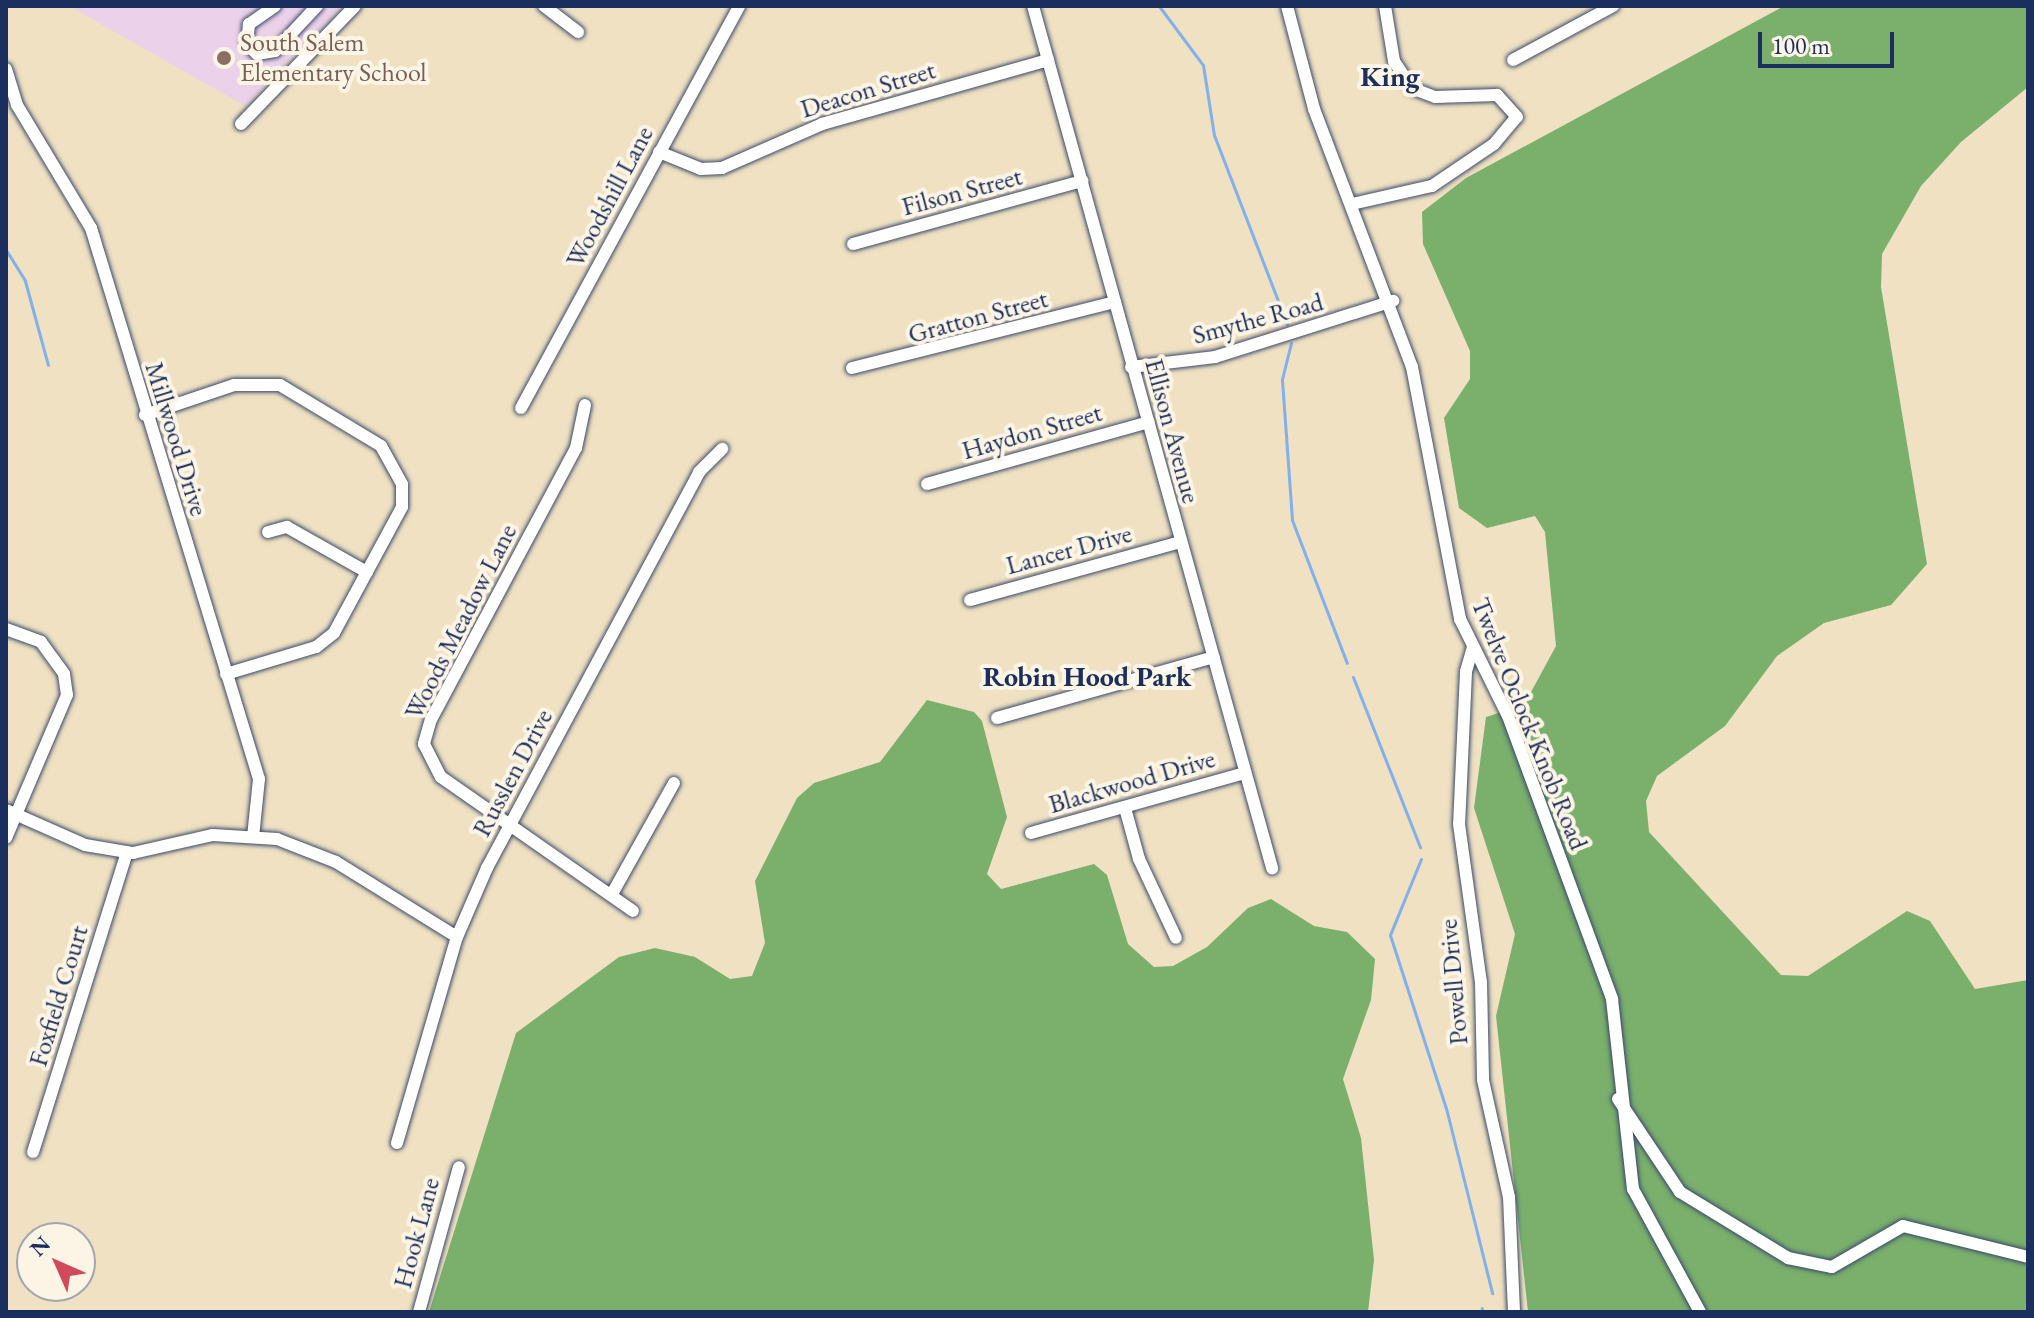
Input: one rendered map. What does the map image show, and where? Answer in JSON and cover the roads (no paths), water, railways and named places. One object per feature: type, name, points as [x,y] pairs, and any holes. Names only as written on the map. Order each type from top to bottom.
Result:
[{"type":"street","points":[[275,6],[249,24],[247,44],[257,54],[275,51],[317,6]]},
{"type":"street","points":[[241,124],[355,6]]},
{"type":"street","points":[[544,6],[578,32]]},
{"type":"street","name":"Woodshill Lane","points":[[521,408],[739,6]]},
{"type":"street","name":"Ellison Avenue","points":[[1033,6],[1272,868]]},
{"type":"street","name":"Twelve Oclock Knob Road","points":[[1287,6],[1314,109],[1393,301],[1412,367],[1454,599],[1473,647],[1508,716],[1612,999],[1618,1099],[1633,1189],[1700,1312]]},
{"type":"street","points":[[1352,204],[1432,186],[1494,144],[1517,117],[1497,95],[1445,97],[1412,88],[1394,61],[1385,6]]},
{"type":"street","points":[[1513,60],[1613,6]]},
{"type":"street","name":"Deacon Street","points":[[659,152],[701,169],[722,168],[822,124],[1048,60]]},
{"type":"street","name":"Millwood Drive","points":[[6,69],[17,105],[91,228],[145,415],[259,779],[253,837]]},
{"type":"street","name":"Filson Street","points":[[853,244],[1082,181]]},
{"type":"street","name":"Smythe Road","points":[[1131,367],[1215,357],[1393,301]]},
{"type":"street","name":"Gratton Street","points":[[852,368],[1115,302]]},
{"type":"street","points":[[145,415],[255,381],[280,385],[381,446],[402,484],[402,507],[334,633],[316,647],[226,674]]},
{"type":"street","name":"Woods Meadow Lane","points":[[585,405],[576,448],[426,734],[427,755],[441,777],[511,822],[633,911]]},
{"type":"street","name":"Haydon Street","points":[[927,484],[1149,422]]},
{"type":"street","name":"Russlen Drive","points":[[397,1143],[457,937],[511,822],[699,472],[722,449]]},
{"type":"street","points":[[268,532],[287,527],[367,572]]},
{"type":"street","name":"Lancer Drive","points":[[970,600],[1180,542]]},
{"type":"street","points":[[6,629],[41,642],[64,674],[67,695],[11,812],[6,838]]},
{"type":"street","name":"Powell Drive","points":[[1473,647],[1466,672],[1459,824],[1481,982],[1483,1080],[1509,1197],[1514,1312]]},
{"type":"street","points":[[997,718],[1214,657]]},
{"type":"street","name":"Blackwood Drive","points":[[1031,833],[1245,773]]},
{"type":"street","points":[[612,894],[674,783]]},
{"type":"street","points":[[1125,808],[1139,859],[1176,938]]},
{"type":"street","points":[[11,812],[85,845],[127,852],[213,835],[253,837],[308,848],[457,937]]},
{"type":"street","name":"Foxfield Court","points":[[33,1152],[127,852]]},
{"type":"street","points":[[1618,1099],[1680,1192],[1788,1258],[1832,1267],[1903,1226],[2028,1257]]},
{"type":"street","name":"Hook Lane","points":[[419,1312],[459,1167]]},
{"type":"waterway","points":[[1159,6],[1203,65],[1214,135],[1287,324]]},
{"type":"waterway","points":[[6,250],[25,281],[48,365]]},
{"type":"waterway","points":[[1291,343],[1282,380],[1292,520],[1347,663]]},
{"type":"waterway","points":[[1353,677],[1420,847]]},
{"type":"waterway","points":[[1421,859],[1390,935],[1446,1108],[1492,1293]]},
{"type":"waterway","points":[[1481,1312],[1482,1308]]},
{"type":"place","name":"South Salem Elementary School","points":[[224,58]]},
{"type":"district","name":"King","points":[[1390,76]]},
{"type":"district","name":"Robin Hood Park","points":[[1087,676]]}]
